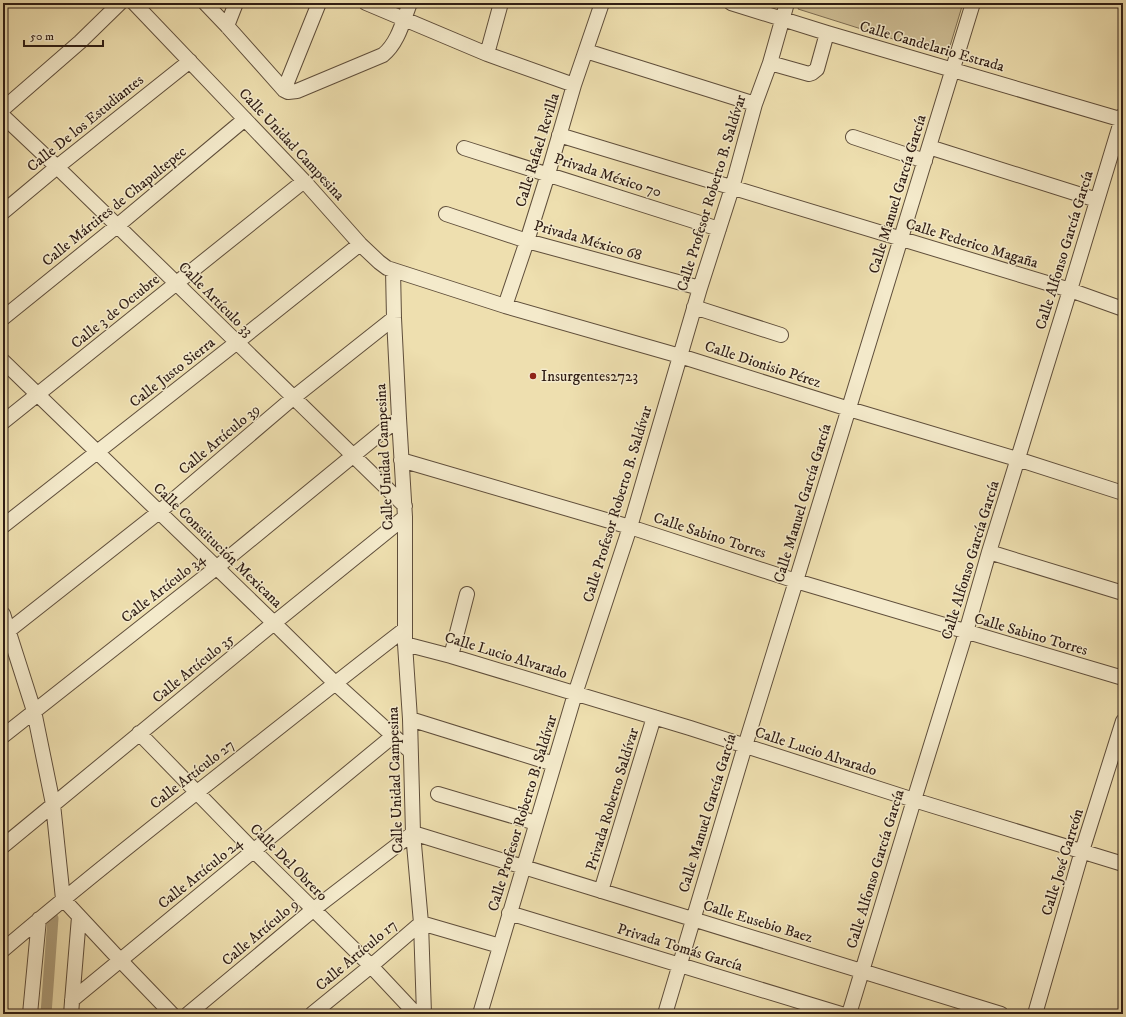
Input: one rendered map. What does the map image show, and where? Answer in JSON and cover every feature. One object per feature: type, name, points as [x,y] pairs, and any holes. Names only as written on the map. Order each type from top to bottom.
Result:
[{"type":"street","points":[[3,109],[80,42],[120,3]]},
{"type":"street","name":"Calle Unidad Campesina","points":[[134,3],[304,181],[360,244],[383,265],[393,270],[401,460],[405,512],[405,644],[410,718],[413,833],[421,923],[424,1014]]},
{"type":"street","points":[[205,3],[284,90],[292,92],[383,55],[392,46],[396,39],[410,3]]},
{"type":"street","points":[[227,26],[236,3]]},
{"type":"street","points":[[284,90],[319,3]]},
{"type":"street","points":[[366,3],[487,54],[574,85]]},
{"type":"street","points":[[487,54],[501,3]]},
{"type":"street","name":"Calle Rafael Revilla","points":[[505,306],[548,174],[574,85],[602,3]]},
{"type":"street","name":"Calle Candelario Estrada","points":[[731,3],[827,33],[1122,118]]},
{"type":"street","name":"Calle Profesor Roberto B. Saldívar","points":[[480,1014],[575,694],[630,527],[694,307],[732,188],[755,104],[770,63],[787,3]]},
{"type":"street","name":"Calle Manuel García García","points":[[665,1014],[745,746],[973,3]]},
{"type":"street","points":[[770,63],[809,74],[812,73],[817,69],[827,33]]},
{"type":"street","points":[[586,51],[755,104]]},
{"type":"street","name":"Calle De los Estudiantes","points":[[3,212],[190,61]]},
{"type":"street","name":"Calle Artículo 33","points":[[3,116],[353,456],[405,512]]},
{"type":"street","name":"Calle Alfonso García García","points":[[849,1014],[1122,118]]},
{"type":"street","name":"Calle Mártires de Chapultepec","points":[[3,318],[117,226],[245,119]]},
{"type":"street","name":"Calle Federico Magaña","points":[[559,135],[1070,290],[1123,309]]},
{"type":"street","points":[[853,137],[925,161]]},
{"type":"street","points":[[929,147],[1097,200]]},
{"type":"street","name":"Privada México 70","points":[[464,148],[718,229]]},
{"type":"street","name":"Calle 3 de Octubre","points":[[3,422],[304,181]]},
{"type":"street","name":"Privada México 68","points":[[446,214],[527,241],[700,288]]},
{"type":"street","name":"Calle Justo Sierra","points":[[3,526],[360,244]]},
{"type":"street","name":"Calle Dionisio Pérez","points":[[393,270],[505,306],[680,356],[1123,493]]},
{"type":"street","points":[[694,307],[781,335]]},
{"type":"street","name":"Calle Artículo 39","points":[[6,633],[159,512],[293,398],[394,318]]},
{"type":"street","name":"Calle Constitución Mexicana","points":[[3,361],[274,624],[410,751]]},
{"type":"street","name":"Calle Artículo 34","points":[[3,736],[216,568],[399,418]]},
{"type":"street","name":"Calle Sabino Torres","points":[[401,460],[630,527],[796,581],[1123,678]]},
{"type":"street","name":"Calle Artículo 35","points":[[3,846],[274,624],[405,512]]},
{"type":"street","points":[[989,552],[1123,593]]},
{"type":"street","points":[[451,656],[467,594]]},
{"type":"street","points":[[3,614],[6,633],[34,711],[53,804],[63,899],[172,1014]]},
{"type":"street","name":"Calle Artículo 27","points":[[3,950],[63,899],[335,682],[406,629]]},
{"type":"street","name":"Calle Lucio Alvarado","points":[[405,644],[451,656],[654,718],[1123,864]]},
{"type":"street","points":[[410,718],[554,764]]},
{"type":"street","name":"Privada Roberto Saldívar","points":[[602,891],[654,718]]},
{"type":"street","name":"Calle José Carreón","points":[[1035,1014],[1082,852],[1123,721]]},
{"type":"street","name":"Calle Del Obrero","points":[[140,733],[196,793],[371,966],[416,1014]]},
{"type":"street","name":"Calle Artículo 24","points":[[72,1000],[393,736]]},
{"type":"street","points":[[438,794],[536,823]]},
{"type":"street","name":"Calle Eusebio Baez","points":[[413,833],[1001,1014]]},
{"type":"street","name":"Calle Artículo 9","points":[[188,1014],[314,909],[413,833]]},
{"type":"street","name":"Privada Tomás García","points":[[510,913],[841,1014]]},
{"type":"street","points":[[71,1014],[79,917]]},
{"type":"street","points":[[30,1014],[39,919]]},
{"type":"street","points":[[421,923],[500,946]]},
{"type":"street","name":"Calle Artículo 17","points":[[312,1014],[421,923]]},
{"type":"shaded area","points":[[800,3],[963,3],[947,56],[798,9]]},
{"type":"waterway","points":[[46,1014],[53,918]]},
{"type":"place","name":"Insurgentes2723","points":[[533,376]]}]
